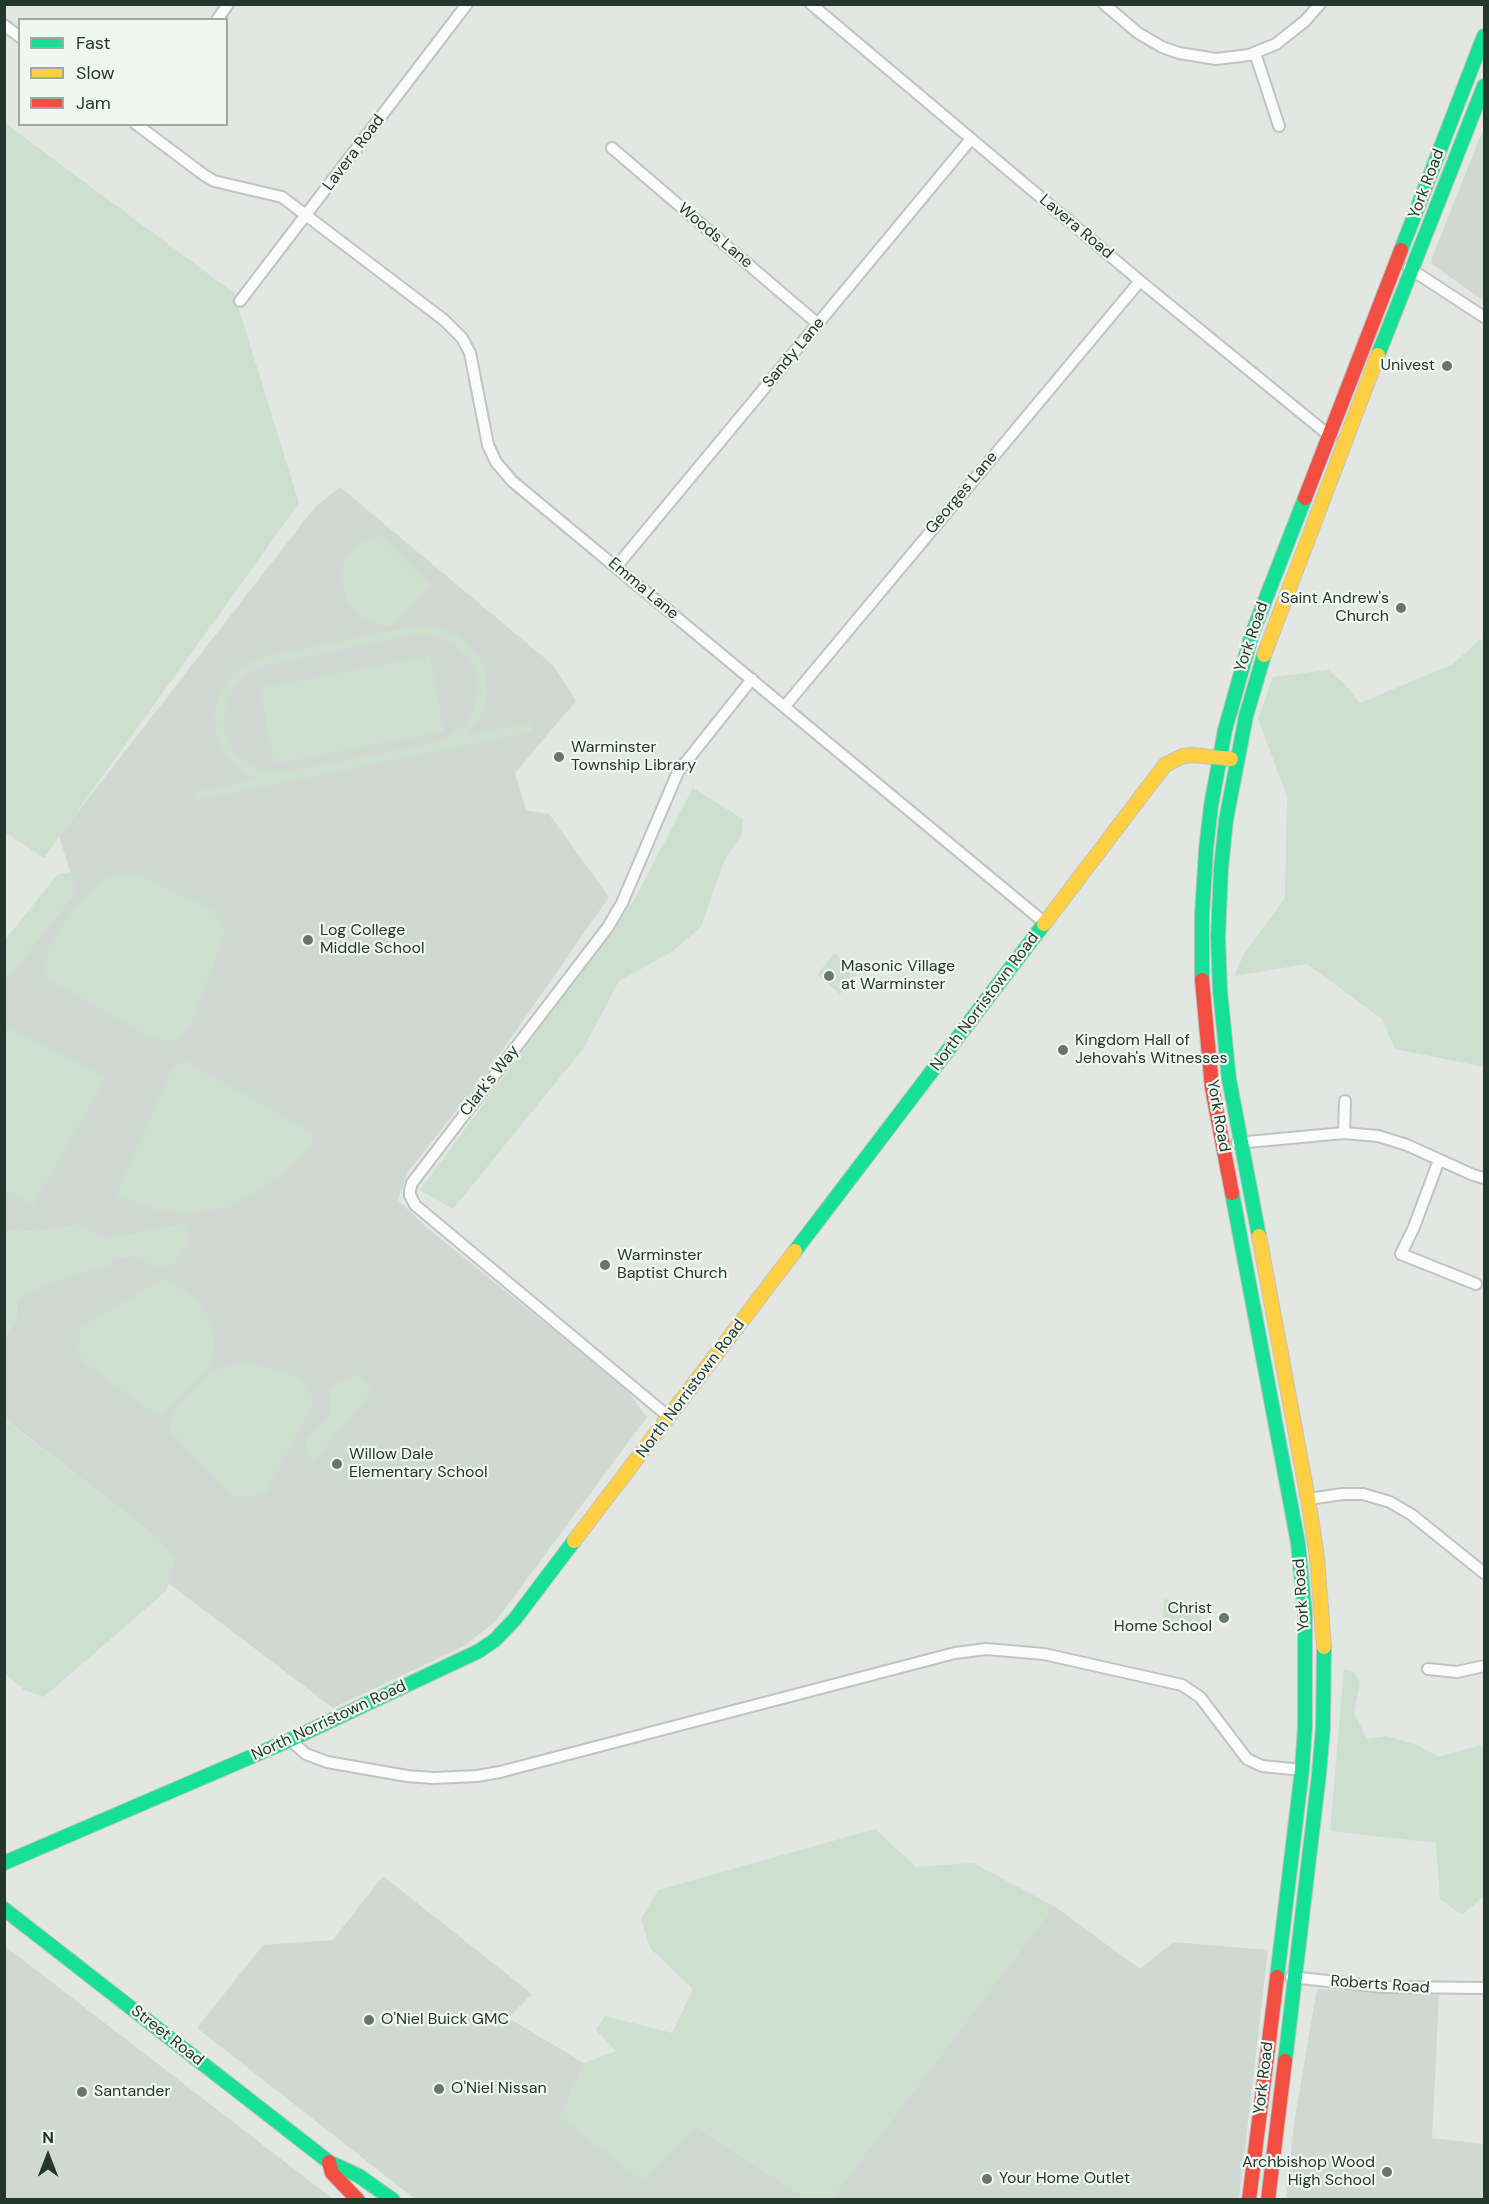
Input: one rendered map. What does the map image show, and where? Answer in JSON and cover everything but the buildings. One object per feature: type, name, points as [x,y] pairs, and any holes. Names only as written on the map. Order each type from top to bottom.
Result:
[{"type":"main road","name":"York Road","points":[[1249,2199],[1302,1770],[1305,1726],[1305,1613],[1298,1544],[1222,1144],[1208,1050],[1202,985],[1201,938],[1206,850],[1220,758],[1239,675],[1252,634],[1485,36]]},
{"type":"main road","name":"York Road","points":[[1268,2199],[1319,1774],[1325,1668],[1323,1608],[1308,1498],[1240,1143],[1222,1021],[1218,937],[1226,820],[1246,716],[1268,644],[1411,269],[1485,86]]},
{"type":"main road","name":"North Norristown Road","points":[[4,1863],[290,1740],[479,1651],[495,1640],[515,1619],[1166,765],[1183,756],[1237,760]]},
{"type":"main road","name":"Street Road","points":[[4,1909],[328,2162],[359,2176],[393,2199]]},
{"type":"main road","name":"Street Road","points":[[328,2162],[332,2173],[358,2199]]},
{"type":"street","points":[[218,18],[228,4]]},
{"type":"street","name":"Lavera Road","points":[[240,301],[467,4]]},
{"type":"street","name":"Lavera Road","points":[[811,4],[1140,281],[1343,446]]},
{"type":"street","points":[[1104,4],[1146,38],[1179,53],[1216,59],[1254,53],[1276,44],[1291,33],[1320,4]]},
{"type":"street","points":[[4,25],[18,36]]},
{"type":"street","points":[[1254,53],[1279,126]]},
{"type":"street","name":"Emma Lane","points":[[137,126],[204,175],[226,184],[282,197],[455,330],[466,346],[473,364],[488,445],[496,462],[512,481],[1045,923]]},
{"type":"street","name":"Sandy Lane","points":[[616,567],[971,139]]},
{"type":"street","name":"Woods Lane","points":[[612,148],[818,324]]},
{"type":"street","points":[[1397,261],[1485,317]]},
{"type":"street","name":"Georges Lane","points":[[785,706],[1140,281]]},
{"type":"street","name":"Clark's Way","points":[[669,1417],[415,1205],[410,1190],[412,1183],[608,927],[622,903],[678,772],[752,679]]},
{"type":"street","points":[[1344,1134],[1345,1101]]},
{"type":"street","points":[[1222,1144],[1344,1134],[1378,1136],[1407,1145],[1473,1175],[1485,1178]]},
{"type":"street","points":[[1439,1160],[1414,1227],[1401,1254],[1476,1284]]},
{"type":"street","points":[[1308,1498],[1363,1494],[1390,1502],[1412,1515],[1485,1573]]},
{"type":"street","points":[[290,1740],[306,1755],[338,1764],[407,1776],[433,1778],[477,1776],[500,1772],[955,1653],[986,1648],[1044,1654],[1182,1685],[1200,1697],[1246,1759],[1262,1766],[1302,1770]]},
{"type":"street","points":[[1428,1669],[1457,1672],[1485,1666]]},
{"type":"street","name":"Roberts Road","points":[[1276,1975],[1383,1987],[1485,1988]]},
{"type":"shaded area","points":[[1484,127],[1484,301],[1430,263]]},
{"type":"shaded area","name":"Log College Middle School","points":[[340,487],[553,665],[576,701],[515,773],[526,810],[549,814],[609,897],[490,1068],[407,1173],[398,1200],[426,1227],[625,1388],[647,1417],[495,1622],[464,1646],[333,1708],[167,1582],[175,1558],[156,1537],[5,1419],[5,1337],[16,1320],[17,1299],[52,1281],[108,1266],[113,1259],[140,1257],[147,1263],[184,1225],[111,1238],[99,1237],[77,1225],[35,1232],[5,1230],[4,983],[71,898],[75,887],[59,836],[315,507]]},
{"type":"shaded area","points":[[383,1876],[532,1994],[508,2018],[584,2063],[560,2118],[696,2126],[801,2195],[798,2200],[415,2199],[197,2028],[263,1945],[333,1940]]},
{"type":"shaded area","points":[[1054,1906],[1140,1969],[1174,1942],[1268,1950],[1239,2199],[831,2199]]},
{"type":"shaded area","points":[[5,1946],[333,2199],[5,2199]]},
{"type":"shaded area","points":[[1317,1989],[1439,1995],[1432,2138],[1484,2144],[1484,2199],[1286,2199],[1294,2123]]},
{"type":"green space","points":[[5,123],[234,293],[299,503],[44,858],[5,832]]},
{"type":"green space","points":[[380,535],[431,586],[391,628],[364,618],[348,602],[340,579],[345,559],[359,543]]},
{"type":"green space","points":[[419,625],[437,627],[459,636],[476,652],[484,666],[487,700],[481,716],[468,735],[531,723],[532,732],[196,800],[195,792],[257,779],[244,773],[224,753],[216,733],[214,712],[219,695],[228,679],[241,667],[266,656]],"holes":[[[417,634],[440,637],[452,643],[468,657],[479,684],[471,716],[464,725],[446,738],[437,742],[283,772],[269,772],[251,766],[230,746],[223,726],[227,699],[239,681],[255,670],[264,666]]]},
{"type":"green space","points":[[1484,639],[1484,1067],[1395,1049],[1382,1019],[1307,964],[1234,976],[1244,954],[1285,898],[1287,796],[1258,719],[1273,677],[1328,670],[1344,683],[1360,703],[1453,664],[1478,641]]},
{"type":"green space","points":[[430,656],[444,731],[274,764],[260,688]]},
{"type":"green space","points":[[693,788],[743,819],[742,834],[725,859],[701,927],[673,951],[619,981],[583,1049],[453,1209],[420,1190],[634,900]]},
{"type":"green space","points":[[70,872],[76,887],[71,898],[5,983],[5,940],[58,874]]},
{"type":"green space","points":[[114,875],[140,875],[213,911],[226,932],[191,1025],[175,1041],[150,1038],[45,977],[48,949],[72,910],[100,881]]},
{"type":"green space","points":[[834,953],[857,972],[840,994],[817,975]]},
{"type":"green space","points":[[4,1026],[107,1077],[33,1205],[5,1189]]},
{"type":"green space","points":[[185,1061],[314,1134],[310,1146],[292,1166],[228,1208],[186,1213],[157,1210],[116,1195],[173,1066]]},
{"type":"green space","points":[[77,1225],[99,1237],[111,1238],[184,1225],[189,1243],[174,1264],[161,1268],[147,1263],[140,1257],[126,1257],[113,1259],[108,1266],[99,1269],[52,1281],[17,1299],[16,1320],[5,1337],[5,1230],[35,1232]]},
{"type":"green space","points":[[162,1279],[172,1282],[198,1300],[209,1318],[215,1340],[211,1367],[159,1417],[83,1362],[77,1351],[81,1327]]},
{"type":"green space","points":[[235,1364],[253,1364],[280,1370],[301,1380],[314,1402],[266,1493],[253,1497],[233,1497],[169,1430],[172,1416],[179,1404],[196,1385],[213,1371]]},
{"type":"green space","points":[[355,1374],[374,1389],[313,1463],[305,1452],[305,1442],[329,1415],[331,1393],[329,1389]]},
{"type":"green space","points":[[4,1419],[156,1537],[175,1558],[166,1591],[44,1697],[24,1690],[5,1673]]},
{"type":"green space","points":[[1164,1599],[1203,1605],[1199,1632],[1163,1626]]},
{"type":"green space","points":[[1344,1669],[1354,1672],[1360,1682],[1354,1713],[1367,1739],[1387,1736],[1420,1746],[1438,1757],[1484,1744],[1484,1896],[1462,1915],[1440,1899],[1436,1843],[1330,1831]]},
{"type":"green space","points":[[875,1829],[916,1867],[973,1863],[1054,1906],[831,2199],[798,2199],[801,2195],[696,2126],[642,2180],[560,2118],[584,2063],[616,2051],[596,2030],[605,2016],[672,2033],[693,1989],[650,1948],[641,1919],[658,1890]]},
{"type":"traffic: fast","points":[[1401,250],[1484,36]]},
{"type":"traffic: fast","points":[[1378,355],[1484,86]]},
{"type":"traffic: fast","points":[[1202,980],[1202,915],[1206,850],[1211,806],[1225,730],[1252,634],[1305,498]]},
{"type":"traffic: fast","points":[[1259,1236],[1229,1079],[1220,991],[1218,937],[1226,820],[1246,716],[1264,655]]},
{"type":"traffic: fast","points":[[795,1251],[1044,924]]},
{"type":"traffic: fast","points":[[1232,1193],[1298,1543],[1305,1613],[1305,1726],[1302,1770],[1277,1977]]},
{"type":"traffic: fast","points":[[4,1863],[290,1740],[479,1651],[495,1640],[515,1619],[574,1541]]},
{"type":"traffic: fast","points":[[1285,2061],[1319,1774],[1323,1727],[1324,1647]]},
{"type":"traffic: fast","points":[[4,1909],[329,2162],[359,2176],[393,2200]]},
{"type":"traffic: slow","points":[[1264,655],[1378,355]]},
{"type":"traffic: slow","points":[[1044,924],[1165,765],[1183,756],[1193,755],[1231,759]]},
{"type":"traffic: slow","points":[[1259,1236],[1308,1499],[1317,1557],[1324,1647]]},
{"type":"traffic: slow","points":[[574,1541],[795,1251]]},
{"type":"traffic: jam","points":[[1305,498],[1401,250]]},
{"type":"traffic: jam","points":[[1202,980],[1212,1088],[1232,1193]]},
{"type":"traffic: jam","points":[[1249,2200],[1277,1977]]},
{"type":"traffic: jam","points":[[1268,2200],[1285,2061]]},
{"type":"traffic: jam","points":[[329,2162],[332,2173],[358,2200]]},
{"type":"place","name":"Univest","points":[[1447,366]]},
{"type":"place","name":"Saint Andrew's Church","points":[[1401,608]]},
{"type":"place","name":"Warminster Township Library","points":[[559,757]]},
{"type":"place","name":"Log College Middle School","points":[[308,940]]},
{"type":"place","name":"Masonic Village at Warminster","points":[[829,976]]},
{"type":"place","name":"Kingdom Hall of Jehovah's Witnesses","points":[[1063,1050]]},
{"type":"place","name":"Warminster Baptist Church","points":[[605,1265]]},
{"type":"place","name":"Willow Dale Elementary School","points":[[337,1464]]},
{"type":"place","name":"Christ Home School","points":[[1224,1618]]},
{"type":"place","name":"O'Niel Buick GMC","points":[[369,2020]]},
{"type":"place","name":"O'Niel Nissan","points":[[439,2089]]},
{"type":"place","name":"Santander","points":[[82,2092]]},
{"type":"place","name":"Archbishop Wood High School","points":[[1387,2172]]},
{"type":"place","name":"Your Home Outlet","points":[[987,2179]]}]
